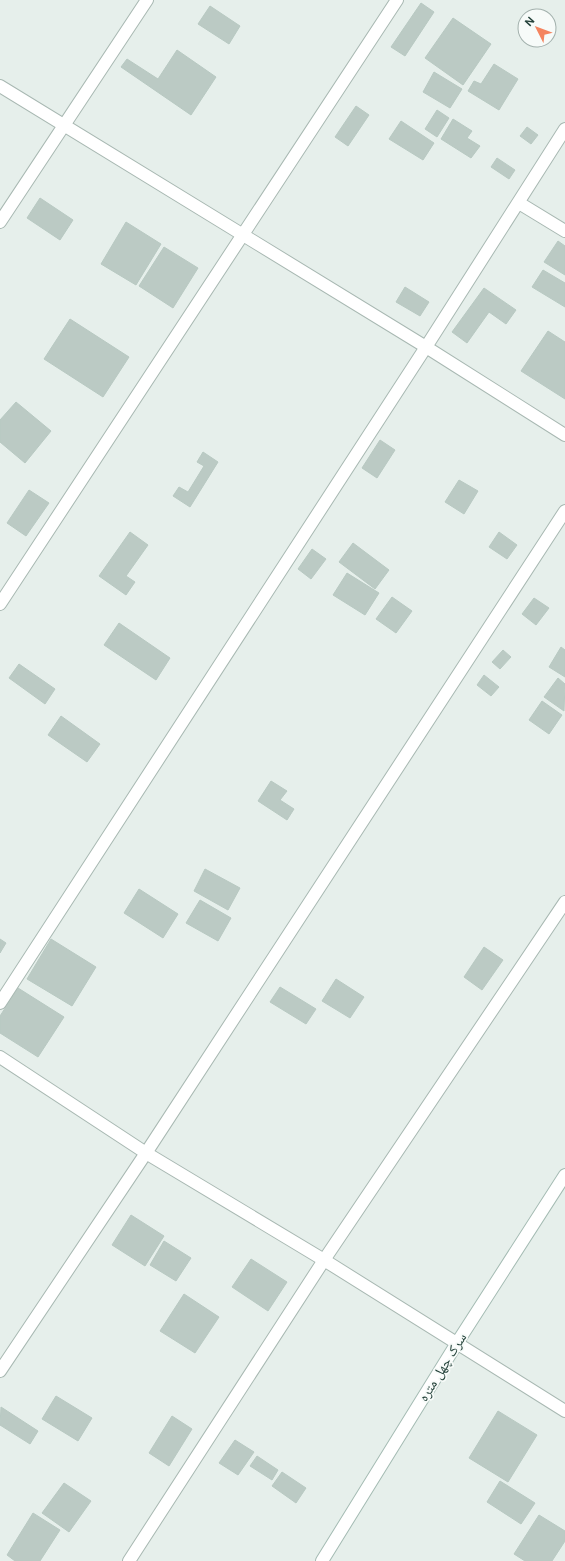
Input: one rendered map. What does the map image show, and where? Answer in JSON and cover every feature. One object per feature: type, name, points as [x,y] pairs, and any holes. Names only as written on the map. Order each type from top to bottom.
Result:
[{"type":"street","points":[[0,222],[147,0]]},
{"type":"street","points":[[0,604],[397,0]]},
{"type":"street","points":[[0,86],[426,347],[565,435]]},
{"type":"street","points":[[0,1002],[519,204],[565,129]]},
{"type":"street","points":[[519,204],[565,231]]},
{"type":"street","points":[[0,1371],[146,1153],[565,511]]},
{"type":"street","points":[[129,1561],[324,1260],[565,902]]},
{"type":"street","points":[[0,1057],[146,1153],[324,1260],[565,1411]]},
{"type":"street","name":"سرک چهل متره","points":[[322,1561],[457,1343],[565,1175]]},
{"type":"building","points":[[421,3],[434,12],[405,56],[391,47]]},
{"type":"building","points":[[210,6],[240,26],[229,44],[198,24]]},
{"type":"building","points":[[453,18],[491,44],[463,85],[425,58]]},
{"type":"building","points":[[177,50],[216,77],[191,115],[121,67],[127,59],[158,79]]},
{"type":"building","points":[[494,64],[518,79],[499,110],[468,91],[474,81],[481,84]]},
{"type":"building","points":[[434,72],[462,89],[450,108],[423,92]]},
{"type":"building","points":[[356,106],[369,115],[348,146],[335,137]]},
{"type":"building","points":[[437,110],[449,118],[437,137],[425,129]]},
{"type":"building","points":[[453,119],[472,131],[467,138],[480,146],[471,158],[441,139]]},
{"type":"building","points":[[401,121],[434,143],[423,160],[389,139]]},
{"type":"building","points":[[527,127],[538,135],[531,144],[520,136]]},
{"type":"building","points":[[497,158],[515,170],[509,179],[491,167]]},
{"type":"building","points":[[40,198],[73,220],[60,240],[27,218]]},
{"type":"building","points":[[126,222],[161,244],[136,285],[101,264]]},
{"type":"building","points":[[558,241],[565,246],[565,275],[544,262]]},
{"type":"building","points":[[164,247],[198,268],[173,308],[139,286]]},
{"type":"building","points":[[543,270],[565,283],[565,307],[532,287]]},
{"type":"building","points":[[405,287],[429,302],[420,316],[396,302]]},
{"type":"building","points":[[484,288],[516,310],[506,324],[489,312],[467,343],[452,332]]},
{"type":"building","points":[[70,319],[129,357],[103,397],[44,359]]},
{"type":"building","points":[[548,331],[565,342],[565,399],[521,371]]},
{"type":"building","points":[[16,402],[51,431],[25,463],[0,442],[0,420]]},
{"type":"building","points":[[380,440],[395,450],[377,478],[362,468]]},
{"type":"building","points":[[203,452],[218,462],[190,507],[173,496],[179,487],[188,492],[204,466],[197,462]]},
{"type":"building","points":[[459,480],[478,491],[464,514],[445,502]]},
{"type":"building","points":[[29,490],[49,503],[26,536],[7,523]]},
{"type":"building","points":[[130,532],[148,545],[126,576],[135,582],[126,595],[99,576]]},
{"type":"building","points":[[499,532],[517,545],[507,559],[489,547]]},
{"type":"building","points":[[353,543],[389,570],[375,589],[339,562]]},
{"type":"building","points":[[312,549],[326,559],[311,579],[298,569]]},
{"type":"building","points":[[347,573],[379,593],[365,615],[333,595]]},
{"type":"building","points":[[392,597],[412,611],[396,633],[376,619]]},
{"type":"building","points":[[534,598],[549,608],[536,625],[522,614]]},
{"type":"building","points":[[119,623],[170,658],[156,680],[104,645]]},
{"type":"building","points":[[561,647],[565,650],[565,677],[549,667]]},
{"type":"building","points":[[503,650],[511,657],[500,669],[492,662]]},
{"type":"building","points":[[19,664],[55,689],[45,704],[9,678]]},
{"type":"building","points":[[484,675],[499,687],[491,696],[477,685]]},
{"type":"building","points":[[558,678],[565,684],[564,711],[544,697]]},
{"type":"building","points":[[542,701],[562,715],[549,734],[529,720]]},
{"type":"building","points":[[61,716],[100,744],[87,762],[48,735]]},
{"type":"building","points":[[271,781],[287,791],[280,800],[294,809],[287,820],[258,801]]},
{"type":"building","points":[[205,869],[240,888],[228,910],[194,891]]},
{"type":"building","points":[[139,889],[178,914],[163,938],[124,913]]},
{"type":"building","points":[[200,900],[231,918],[218,941],[186,923]]},
{"type":"building","points":[[0,939],[6,943],[0,953]]},
{"type":"building","points":[[51,939],[96,967],[72,1006],[27,979]]},
{"type":"building","points":[[484,947],[503,960],[482,990],[464,977]]},
{"type":"building","points":[[336,979],[364,997],[350,1018],[322,1001]]},
{"type":"building","points":[[280,987],[316,1009],[306,1024],[270,1002]]},
{"type":"building","points":[[18,988],[64,1017],[38,1057],[0,1033],[0,1016]]},
{"type":"building","points":[[131,1215],[164,1236],[145,1266],[112,1245]]},
{"type":"building","points":[[164,1241],[191,1258],[176,1281],[150,1265]]},
{"type":"building","points":[[251,1259],[287,1282],[268,1311],[232,1287]]},
{"type":"building","points":[[184,1294],[219,1317],[195,1353],[160,1331]]},
{"type":"building","points":[[56,1396],[92,1418],[78,1441],[42,1419]]},
{"type":"building","points":[[1,1407],[38,1431],[30,1444],[0,1425]]},
{"type":"building","points":[[498,1411],[537,1435],[508,1482],[469,1458]]},
{"type":"building","points":[[172,1416],[192,1429],[169,1466],[149,1453]]},
{"type":"building","points":[[235,1440],[254,1452],[238,1475],[219,1463]]},
{"type":"building","points":[[257,1456],[278,1470],[272,1480],[250,1466]]},
{"type":"building","points":[[282,1472],[306,1488],[296,1503],[272,1486]]},
{"type":"building","points":[[500,1481],[535,1503],[521,1524],[487,1502]]},
{"type":"building","points":[[64,1483],[91,1501],[69,1532],[42,1513]]},
{"type":"building","points":[[33,1513],[60,1530],[40,1561],[15,1561],[7,1555]]},
{"type":"building","points":[[539,1515],[565,1531],[565,1541],[552,1561],[525,1561],[514,1554]]}]
